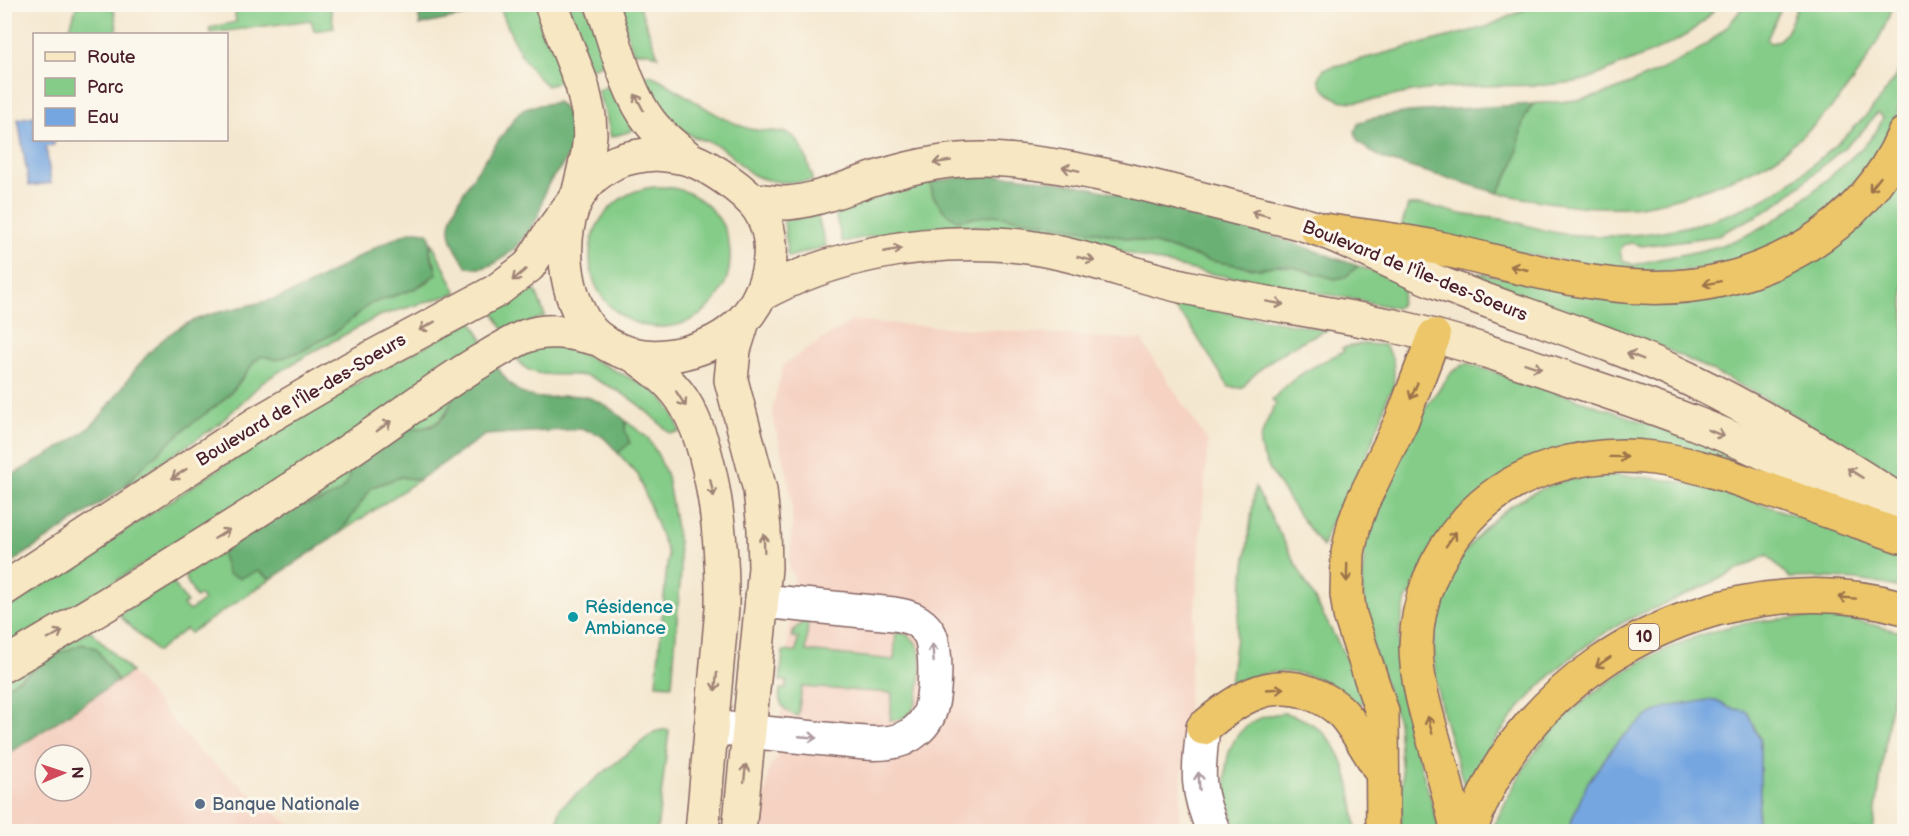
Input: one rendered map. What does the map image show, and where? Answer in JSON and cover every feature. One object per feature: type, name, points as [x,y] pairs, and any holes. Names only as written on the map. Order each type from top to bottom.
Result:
[{"type":"highway","points":[[1317,229],[1427,246],[1552,276],[1593,283],[1672,288],[1699,286],[1731,279],[1762,268],[1788,257],[1817,239],[1842,220],[1862,200],[1882,176],[1905,134]]},
{"type":"highway","points":[[1383,831],[1382,712],[1350,615],[1347,594],[1348,552],[1362,503],[1402,420],[1434,336]]},
{"type":"highway","points":[[1458,831],[1428,720],[1418,671],[1416,648],[1421,602],[1439,558],[1454,534],[1487,501],[1515,482],[1550,466],[1571,461],[1611,456],[1653,458],[1745,482],[1902,538]]},
{"type":"highway","name":"10","points":[[1470,831],[1490,783],[1521,736],[1536,718],[1578,680],[1624,648],[1651,633],[1709,610],[1765,599],[1848,598],[1905,608]]},
{"type":"highway","points":[[1203,728],[1236,702],[1261,690],[1281,688],[1304,691],[1327,701],[1344,715],[1382,773]]},
{"type":"street","points":[[551,4],[582,85],[589,116],[588,153],[567,241],[567,273],[572,296],[578,309],[594,333],[602,340]]},
{"type":"street","points":[[602,4],[632,89],[649,121],[691,160],[721,176],[750,199],[764,219],[768,234],[769,267],[734,350],[731,380],[755,471],[762,509],[765,568],[739,831]]},
{"type":"street","points":[[578,195],[591,180],[618,161],[656,154],[691,160]]},
{"type":"street","name":"Boulevard de l'Île-des-Soeurs","points":[[750,199],[797,202],[884,175],[929,164],[1000,159],[1033,162],[1168,190],[1317,229],[1415,274],[1597,340],[1689,379],[1785,429],[1905,504]]},
{"type":"street","name":"Boulevard de l'Île-des-Soeurs","points":[[4,589],[281,408],[510,282],[529,266],[578,195]]},
{"type":"street","points":[[636,356],[666,357],[689,352],[719,339],[751,308],[806,272],[903,248],[997,244],[1032,247],[1189,288],[1394,326],[1513,360],[1626,398],[1748,446],[1803,472],[1902,538]]},
{"type":"street","points":[[4,665],[132,590],[272,503],[434,391],[500,350],[524,337],[544,332],[567,332],[602,340],[636,356],[673,387],[687,407],[703,450],[714,496],[723,574],[702,831]]},
{"type":"street","points":[[711,727],[844,741],[890,743],[910,735],[924,724],[928,717],[932,701],[934,656],[932,640],[925,627],[913,618],[888,613],[762,601]]},
{"type":"street","points":[[1203,728],[1199,788],[1214,831]]},
{"type":"shaded area","points":[[852,321],[1141,340],[1208,442],[1178,831],[762,832],[768,772],[771,764],[777,760],[794,578],[789,562],[792,508],[788,476],[772,415],[773,405],[784,364]]},
{"type":"shaded area","points":[[131,672],[202,755],[298,831],[5,832],[5,756]]},
{"type":"green space","points":[[330,4],[334,28],[314,31],[311,20],[211,33],[209,28],[236,22],[234,5]]},
{"type":"green space","points":[[77,5],[113,5],[118,33],[68,33]]},
{"type":"green space","points":[[417,5],[487,5],[489,11],[420,25]]},
{"type":"green space","points":[[499,5],[538,5],[568,79],[547,86],[538,77],[523,58]]},
{"type":"green space","points":[[564,5],[584,5],[609,61],[589,69]]},
{"type":"green space","points":[[617,5],[639,5],[658,56],[649,52],[633,52]]},
{"type":"green space","points":[[1534,5],[1717,5],[1698,26],[1673,43],[1597,76],[1569,83],[1437,89],[1352,102],[1335,98],[1325,90],[1320,82],[1319,78],[1324,69],[1486,27]]},
{"type":"green space","points":[[1744,5],[1782,5],[1767,40],[1771,43],[1785,34],[1798,5],[1894,5],[1866,62],[1842,95],[1785,151],[1758,168],[1682,197],[1629,207],[1563,204],[1498,193],[1514,163],[1522,126],[1533,104],[1578,100],[1600,95],[1659,71],[1687,57],[1712,40]]},
{"type":"green space","points":[[1904,59],[1905,87],[1897,114],[1878,151],[1856,182],[1839,200],[1798,232],[1752,255],[1728,263],[1678,271],[1621,270],[1524,254],[1401,228],[1408,205],[1428,206],[1467,215],[1507,220],[1557,233],[1590,236],[1644,234],[1671,230],[1723,216],[1772,194],[1814,164],[1866,116],[1884,94]],"holes":[[[1877,113],[1883,117],[1876,131],[1860,150],[1783,214],[1751,233],[1705,250],[1634,265],[1623,261],[1620,252],[1623,245],[1632,243],[1642,246],[1716,236],[1770,209],[1860,134]]]},
{"type":"green space","points":[[641,75],[650,75],[659,79],[738,125],[791,135],[802,148],[812,181],[766,180],[752,174],[720,147],[681,130],[660,109]]},
{"type":"green space","points":[[616,83],[635,126],[631,131],[611,137],[597,91]]},
{"type":"green space","points":[[557,102],[569,120],[572,136],[570,152],[546,189],[536,220],[526,235],[506,256],[490,266],[467,267],[450,234],[452,217],[458,203],[519,112],[528,107]]},
{"type":"green space","points":[[1533,104],[1522,126],[1514,163],[1498,193],[1386,160],[1368,150],[1358,141],[1355,132],[1358,124],[1368,119],[1409,112]]},
{"type":"green space","points":[[1904,170],[1904,486],[1871,463],[1766,399],[1693,362],[1601,322],[1476,281],[1476,273],[1664,303],[1701,300],[1732,294],[1761,285],[1790,272],[1818,257],[1843,239],[1887,196]]},
{"type":"green space","points":[[975,175],[1016,176],[1083,186],[1231,221],[1358,266],[1345,277],[1335,279],[1294,267],[1276,265],[1260,269],[1212,261],[1155,244],[1040,222],[994,215],[957,220],[944,211],[933,196],[930,182]]},
{"type":"green space","points":[[930,182],[933,196],[944,211],[957,220],[994,215],[1040,222],[1155,244],[1212,261],[1260,269],[1276,265],[1294,267],[1314,274],[1345,277],[1358,266],[1406,283],[1400,305],[1396,308],[1208,273],[1058,235],[986,226],[915,229],[842,242],[834,209]]},
{"type":"green space","points":[[660,187],[687,192],[709,208],[725,230],[730,257],[725,284],[709,306],[687,322],[660,327],[633,322],[611,306],[595,284],[590,257],[595,230],[611,208],[633,192]]},
{"type":"green space","points":[[817,214],[826,246],[789,257],[784,220]]},
{"type":"green space","points":[[413,231],[428,233],[430,254],[437,274],[414,289],[370,304],[336,332],[302,351],[277,360],[262,356],[254,362],[235,388],[221,402],[186,428],[141,468],[122,489],[5,567],[5,479],[89,428],[142,361],[162,340],[174,331],[202,317],[291,293],[382,244]]},
{"type":"green space","points":[[432,243],[457,293],[379,316],[309,354],[265,380],[218,425],[122,489],[141,468],[186,428],[221,402],[235,388],[254,362],[262,356],[302,351],[336,332],[370,304],[414,289],[429,281],[436,267],[430,251]]},
{"type":"green space","points":[[534,290],[545,316],[505,333],[493,311]]},
{"type":"green space","points":[[1168,302],[1327,330],[1281,353],[1260,369],[1242,388],[1229,387],[1189,324]]},
{"type":"green space","points":[[472,321],[486,346],[320,457],[5,648],[5,610],[249,449],[369,376]]},
{"type":"green space","points":[[1360,344],[1384,345],[1388,350],[1394,366],[1393,391],[1388,394],[1363,466],[1347,498],[1329,526],[1323,547],[1276,479],[1267,464],[1260,443],[1264,427],[1276,403],[1272,400],[1280,391],[1305,371],[1344,351],[1342,348]]},
{"type":"green space","points":[[540,346],[568,347],[652,389],[670,408],[680,432],[670,433],[630,398],[612,387],[585,376],[536,373],[520,363],[514,354]]},
{"type":"green space","points":[[1466,363],[1604,408],[1740,458],[1738,464],[1553,450],[1406,599],[1399,636],[1402,686],[1412,735],[1440,831],[1401,831],[1402,777],[1398,721],[1370,640],[1362,588],[1365,539],[1384,488],[1427,405],[1452,372]]},
{"type":"green space","points":[[496,365],[511,385],[523,394],[539,398],[577,395],[605,405],[626,421],[625,430],[630,443],[618,453],[602,436],[580,429],[485,435],[419,480],[401,477],[372,487],[340,533],[271,579],[258,571],[240,578],[228,574],[221,552],[291,509],[321,501],[338,493],[347,484],[350,470],[400,430],[430,427],[440,421],[447,413],[454,392]]},
{"type":"green space","points":[[454,392],[446,411],[436,423],[421,429],[400,430]]},
{"type":"green space","points":[[626,421],[648,438],[667,476],[681,571],[672,685],[656,684],[668,554],[638,475],[618,453],[629,443],[625,430]]},
{"type":"green space","points":[[350,470],[347,484],[337,494],[322,501],[291,509]]},
{"type":"green space","points":[[1608,475],[1680,482],[1738,497],[1822,526],[1904,560],[1904,589],[1848,579],[1790,578],[1767,555],[1638,615],[1585,647],[1561,666],[1517,711],[1465,788],[1450,741],[1435,676],[1435,631],[1440,603],[1451,576],[1465,552],[1483,530],[1504,511],[1554,484],[1567,480]]},
{"type":"green space","points":[[401,477],[419,480],[340,533],[372,487]]},
{"type":"green space","points":[[1255,487],[1351,667],[1364,702],[1357,704],[1328,683],[1297,673],[1264,674],[1230,684]]},
{"type":"green space","points":[[221,552],[240,577],[258,571],[271,579],[190,633],[186,629],[157,652],[121,617],[120,614],[172,581],[187,603],[183,605],[189,611],[203,601],[200,595],[196,598],[184,575]]},
{"type":"green space","points":[[1825,617],[1858,621],[1901,632],[1873,831],[1755,831],[1760,796],[1760,739],[1747,712],[1729,708],[1721,702],[1615,745],[1588,782],[1567,831],[1491,832],[1519,776],[1548,736],[1569,714],[1616,677],[1669,648],[1724,628],[1761,621]]},
{"type":"green space","points":[[808,622],[806,651],[894,660],[896,631],[912,639],[920,653],[921,670],[917,699],[909,714],[902,719],[890,721],[892,693],[802,687],[798,716],[786,710],[779,694],[780,689],[786,689],[787,681],[780,681],[783,651],[796,652],[798,638],[792,637],[796,628]]},
{"type":"green space","points":[[90,630],[131,672],[118,681],[96,648],[60,653],[5,688],[4,679]]},
{"type":"green space","points":[[82,644],[96,648],[118,681],[5,756],[5,688],[60,653]]},
{"type":"green space","points":[[1284,713],[1304,720],[1320,730],[1332,742],[1347,774],[1356,831],[1238,831],[1227,793],[1225,774],[1228,756],[1235,740],[1246,727],[1262,718]]},
{"type":"green space","points":[[669,730],[657,831],[557,831],[561,807],[654,732]]},
{"type":"water","points":[[33,116],[33,141],[53,141],[54,145],[46,147],[51,183],[29,186],[18,119]]},
{"type":"water","points":[[1708,700],[1721,702],[1729,708],[1747,711],[1760,740],[1760,796],[1755,831],[1567,831],[1588,782],[1615,745],[1632,728],[1649,715],[1667,707]]},
{"type":"place","name":"Résidence Ambiance","points":[[573,617]]},
{"type":"place","name":"Banque Nationale","points":[[200,804]]}]
